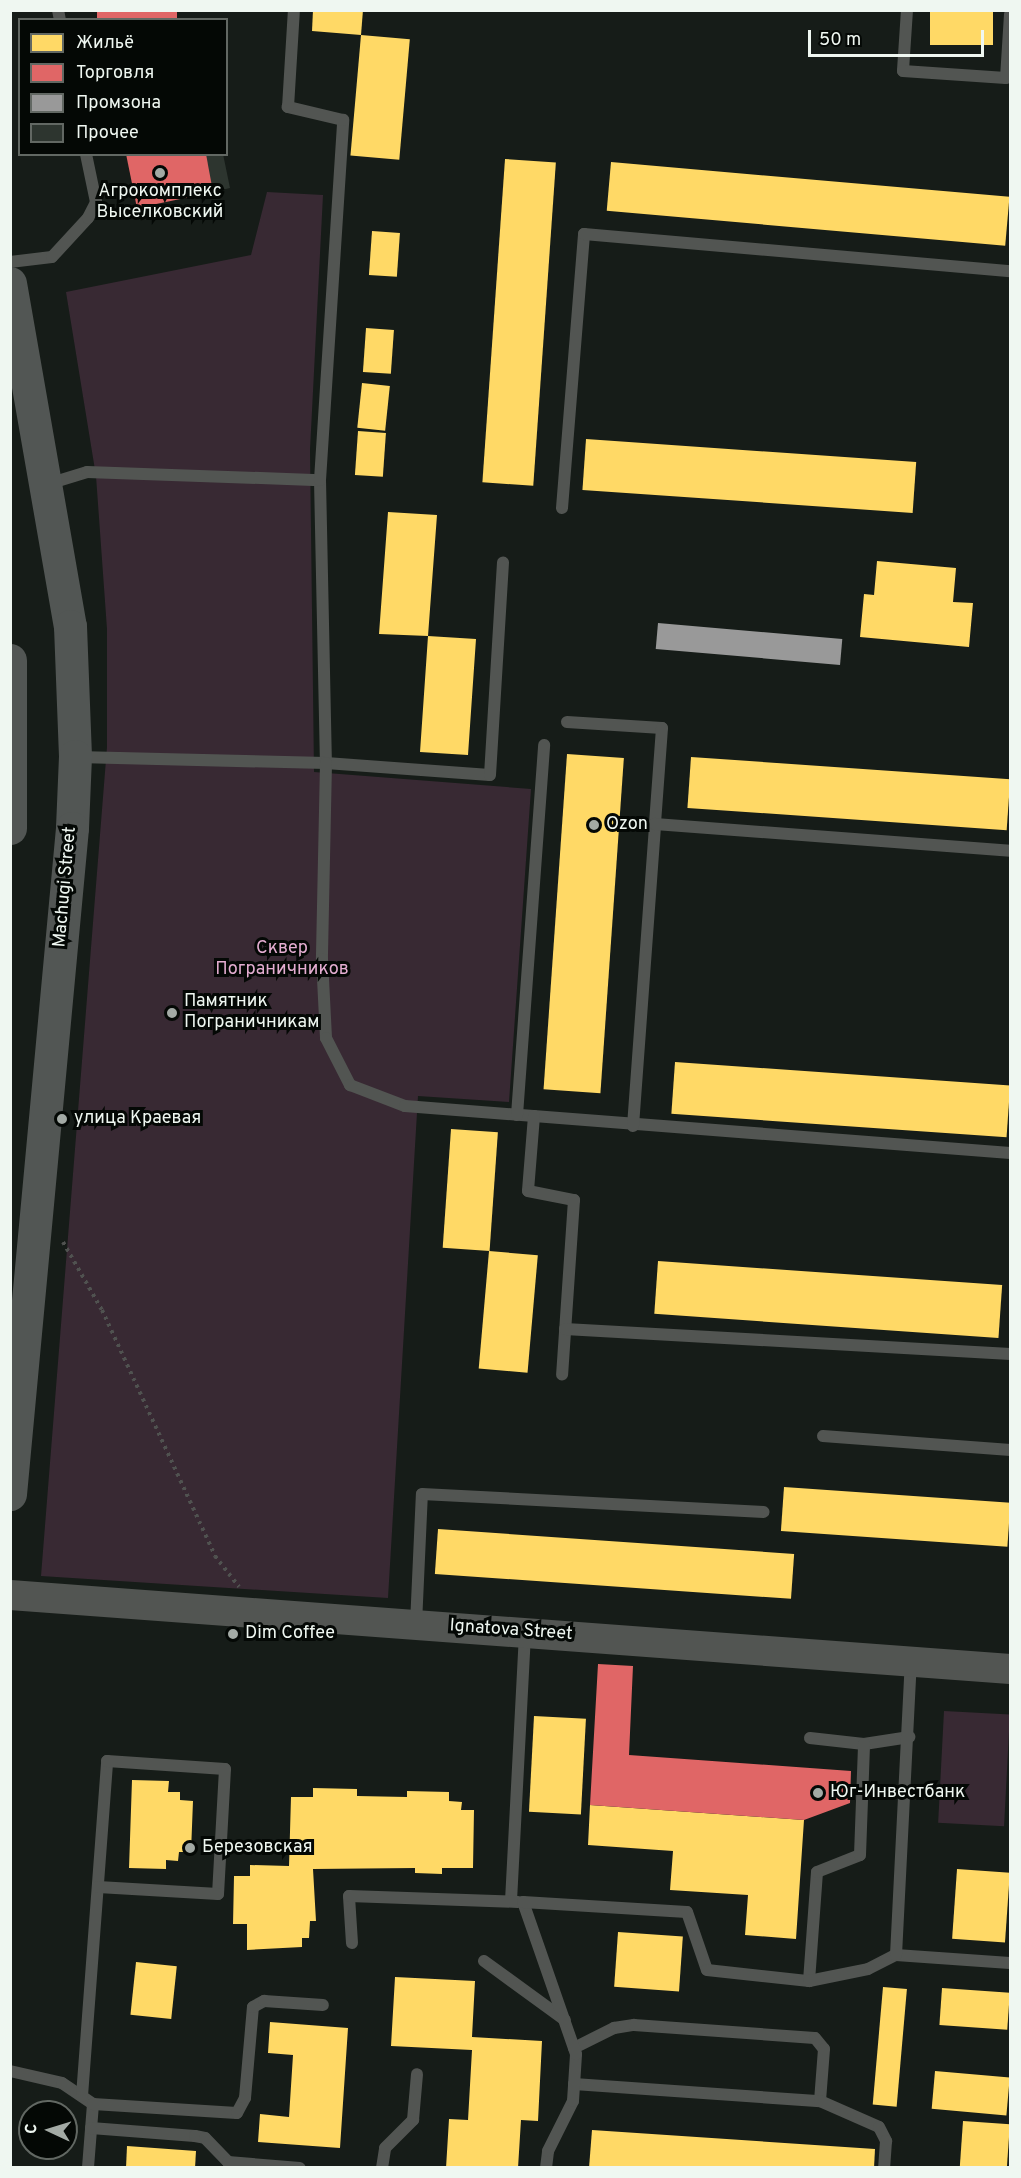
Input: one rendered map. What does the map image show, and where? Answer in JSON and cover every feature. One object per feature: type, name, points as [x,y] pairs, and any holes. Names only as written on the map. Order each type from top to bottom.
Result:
[{"type":"main road","name":"Machugi Street","points":[[10,283],[48,484],[70,626],[75,756],[72,828],[10,1494]]},
{"type":"main road","points":[[10,660],[10,828]]},
{"type":"street","name":"Ignatova Street","points":[[10,1595],[1011,1669]]},
{"type":"lane","points":[[294,10],[288,107],[343,120],[320,480],[326,763],[322,959],[326,1038],[350,1085],[405,1106],[633,1126],[1011,1153]]},
{"type":"lane","points":[[907,10],[903,71],[1006,78],[1011,14]]},
{"type":"lane","points":[[10,262],[52,257],[88,218],[96,202],[86,156]]},
{"type":"lane","points":[[562,508],[584,234],[1011,271]]},
{"type":"lane","points":[[48,484],[87,472],[320,480]]},
{"type":"lane","points":[[75,756],[326,763],[490,775],[503,562]]},
{"type":"lane","points":[[567,722],[662,728],[633,1126]]},
{"type":"lane","points":[[517,1115],[544,745]]},
{"type":"lane","points":[[655,824],[1011,851]]},
{"type":"lane","points":[[534,1116],[528,1191],[574,1200],[562,1375]]},
{"type":"lane","points":[[565,1329],[1011,1354]]},
{"type":"lane","points":[[823,1437],[1011,1450]]},
{"type":"lane","points":[[416,1624],[423,1494],[764,1512]]},
{"type":"lane","points":[[525,1632],[517,1902],[574,2048],[574,2084],[570,2113],[548,2151],[546,2168]]},
{"type":"lane","points":[[896,1955],[912,1662]]},
{"type":"lane","points":[[810,1738],[864,1744],[909,1737]]},
{"type":"lane","points":[[809,1981],[817,1872],[861,1855],[864,1744]]},
{"type":"lane","points":[[82,2096],[107,1761],[225,1769],[218,1894],[98,1887]]},
{"type":"lane","points":[[352,1943],[349,1896],[517,1902],[687,1912],[707,1970],[809,1981],[868,1969],[896,1955],[1011,1963]]},
{"type":"lane","points":[[484,1961],[565,2020]]},
{"type":"lane","points":[[10,2072],[62,2083],[93,2104],[237,2113],[245,2098],[253,2007],[264,2001],[323,2006]]},
{"type":"lane","points":[[574,2048],[614,2028],[634,2025],[815,2038],[824,2049],[820,2101]]},
{"type":"lane","points":[[382,2168],[385,2148],[413,2120],[417,2074]]},
{"type":"lane","points":[[574,2084],[820,2101],[879,2127],[886,2141],[884,2168]]},
{"type":"lane","points":[[88,2168],[93,2104]]},
{"type":"lane","points":[[91,2128],[205,2138],[228,2165],[300,2168]]},
{"type":"path","points":[[63,1241],[102,1310],[215,1556],[242,1590]]},
{"type":"green space","name":"Сквер Пограничников","points":[[267,192],[323,195],[310,450],[314,772],[531,789],[509,1102],[418,1096],[388,1598],[41,1576],[107,747],[107,629],[96,476],[66,292],[251,255]]},
{"type":"green space","points":[[944,1711],[1010,1714],[1004,1826],[938,1823]]},
{"type":"building: Жильё","points":[[313,10],[363,10],[361,35],[312,31]]},
{"type":"building: Жильё","points":[[930,10],[993,10],[993,45],[930,45]]},
{"type":"building: Жильё","points":[[361,35],[410,39],[399,160],[350,156]]},
{"type":"building: Жильё","points":[[505,159],[556,163],[533,486],[482,482]]},
{"type":"building: Жильё","points":[[611,162],[1009,197],[1005,246],[607,211]]},
{"type":"building: Жильё","points":[[372,231],[400,233],[397,277],[369,275]]},
{"type":"building: Жильё","points":[[366,328],[394,330],[391,374],[363,372]]},
{"type":"building: Жильё","points":[[362,383],[390,386],[385,431],[357,428]]},
{"type":"building: Жильё","points":[[358,431],[386,433],[383,477],[355,475]]},
{"type":"building: Жильё","points":[[586,439],[916,462],[913,513],[582,490]]},
{"type":"building: Жильё","points":[[388,512],[437,515],[428,636],[379,634]]},
{"type":"building: Жильё","points":[[877,561],[956,568],[953,602],[973,603],[969,647],[860,637],[864,594],[874,595]]},
{"type":"building: Жильё","points":[[428,636],[476,639],[468,755],[420,752]]},
{"type":"building: Жильё","points":[[567,754],[624,758],[600,1093],[544,1089]]},
{"type":"building: Жильё","points":[[691,757],[1010,779],[1007,830],[687,808]]},
{"type":"building: Жильё","points":[[675,1062],[1010,1085],[1007,1137],[671,1114]]},
{"type":"building: Жильё","points":[[451,1129],[498,1132],[490,1251],[443,1248]]},
{"type":"building: Жильё","points":[[489,1251],[538,1255],[528,1373],[479,1369]]},
{"type":"building: Жильё","points":[[658,1261],[1002,1285],[998,1338],[654,1314]]},
{"type":"building: Жильё","points":[[784,1487],[1010,1503],[1007,1547],[781,1531]]},
{"type":"building: Жильё","points":[[438,1529],[794,1554],[791,1599],[435,1574]]},
{"type":"building: Жильё","points":[[534,1716],[586,1719],[581,1815],[529,1812]]},
{"type":"building: Жильё","points":[[132,1780],[169,1781],[168,1792],[180,1792],[180,1800],[193,1801],[191,1852],[179,1852],[178,1861],[166,1860],[166,1869],[129,1868]]},
{"type":"building: Жильё","points":[[313,1788],[357,1789],[357,1796],[407,1797],[407,1791],[449,1792],[449,1801],[462,1802],[461,1810],[474,1810],[473,1868],[442,1868],[442,1874],[415,1873],[415,1868],[313,1869],[316,1921],[310,1921],[309,1938],[302,1938],[302,1947],[247,1950],[247,1924],[233,1924],[234,1876],[250,1876],[250,1865],[289,1866],[291,1797],[313,1797]]},
{"type":"building: Жильё","points":[[590,1805],[804,1820],[796,1939],[745,1935],[748,1895],[670,1890],[673,1851],[588,1845]]},
{"type":"building: Жильё","points":[[957,1869],[1010,1873],[1005,1943],[952,1939]]},
{"type":"building: Жильё","points":[[618,1932],[683,1937],[679,1991],[614,1987]]},
{"type":"building: Жильё","points":[[136,1962],[177,1966],[171,2019],[130,2015]]},
{"type":"building: Жильё","points":[[395,1977],[475,1981],[472,2037],[542,2041],[538,2121],[521,2120],[518,2168],[446,2168],[449,2119],[468,2120],[472,2050],[391,2046]]},
{"type":"building: Жильё","points":[[883,1987],[907,1989],[897,2107],[873,2105]]},
{"type":"building: Жильё","points":[[942,1988],[1010,1993],[1007,2030],[939,2025]]},
{"type":"building: Жильё","points":[[270,2022],[348,2028],[340,2148],[258,2142],[260,2114],[289,2117],[293,2055],[268,2053]]},
{"type":"building: Жильё","points":[[935,2071],[1010,2078],[1006,2115],[932,2109]]},
{"type":"building: Жильё","points":[[963,2121],[1010,2124],[1007,2168],[960,2168]]},
{"type":"building: Жильё","points":[[592,2130],[875,2149],[874,2168],[589,2168]]},
{"type":"building: Жильё","points":[[127,2146],[196,2151],[195,2168],[126,2168]]},
{"type":"building: Торговля","points":[[97,10],[177,10],[177,18],[97,18]]},
{"type":"building: Торговля","points":[[126,156],[207,156],[214,192],[137,208]]},
{"type":"building: Торговля","points":[[598,1664],[633,1666],[629,1755],[851,1771],[850,1803],[804,1820],[590,1805]]},
{"type":"building: Промзона","points":[[658,623],[842,639],[840,665],[656,649]]},
{"type":"building: Прочее","points":[[206,156],[223,156],[230,188],[213,192]]},
{"type":"place","name":"Агрокомплекс Выселковский","points":[[160,173]]},
{"type":"place","name":"Ozon","points":[[594,825]]},
{"type":"place","name":"Памятник Пограничникам","points":[[172,1013]]},
{"type":"place","name":"улица Краевая","points":[[62,1119]]},
{"type":"place","name":"Dim Coffee","points":[[233,1634]]},
{"type":"place","name":"Юг-Инвестбанк","points":[[818,1793]]},
{"type":"place","name":"Березовская","points":[[190,1848]]}]
